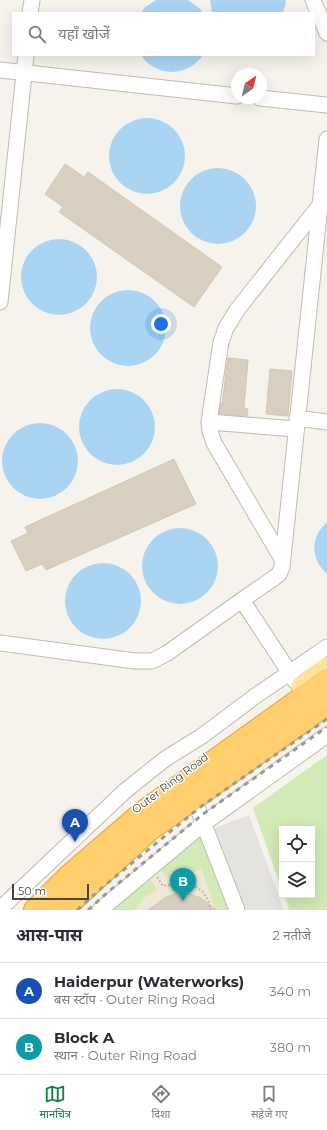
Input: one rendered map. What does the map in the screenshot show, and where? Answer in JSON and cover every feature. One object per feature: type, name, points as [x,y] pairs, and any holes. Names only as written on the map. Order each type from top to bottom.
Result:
[{"type":"highway","name":"Outer Ring Road","points":[[35,910],[70,875],[142,813],[327,680]]},
{"type":"highway","points":[[62,910],[149,830],[327,704]]},
{"type":"main road","name":"Outer Ring Road","points":[[23,910],[139,805],[294,680],[327,667]]},
{"type":"main road","points":[[69,910],[132,853],[215,788],[327,713]]},
{"type":"street","points":[[30,12],[32,0]]},
{"type":"street","points":[[312,0],[327,33]]},
{"type":"street","points":[[0,302],[26,56]]},
{"type":"street","points":[[0,70],[231,95]]},
{"type":"street","points":[[267,99],[327,105]]},
{"type":"street","points":[[0,643],[135,661],[152,661],[166,654],[279,574],[282,567],[327,139]]},
{"type":"street","points":[[282,559],[214,443],[209,422],[221,342],[226,328],[237,310],[320,205]]},
{"type":"street","points":[[209,422],[327,422]]},
{"type":"street","points":[[242,600],[294,680]]},
{"type":"street","points":[[0,909],[125,791],[165,760],[202,736],[254,697],[294,680],[327,647]]},
{"type":"street","points":[[100,910],[203,824],[327,735]]},
{"type":"street","points":[[196,804],[237,910]]},
{"type":"path","points":[[150,868],[163,886],[184,883],[193,885],[203,892],[208,900],[211,910]]},
{"type":"shaded area","points":[[249,815],[284,910],[239,910],[210,830]]},
{"type":"shaded area","points":[[202,828],[231,910],[106,910]]},
{"type":"green space","points":[[327,755],[327,910],[289,910],[285,898],[315,898],[315,826],[279,826],[279,882],[253,808]]},
{"type":"green space","points":[[202,835],[229,910],[215,910],[202,869],[171,880],[159,869]]},
{"type":"green space","points":[[149,878],[157,889],[144,898],[135,910],[112,910]]},
{"type":"water","points":[[156,0],[188,0],[202,12],[142,12],[145,7]]},
{"type":"water","points":[[210,0],[285,0],[286,2],[283,12],[212,12]]},
{"type":"water","points":[[142,56],[202,56],[189,68],[181,71],[163,71],[147,63]]},
{"type":"water","points":[[147,118],[161,121],[174,129],[182,142],[185,156],[182,170],[174,183],[161,191],[147,194],[133,191],[120,183],[112,170],[109,156],[112,142],[120,129],[133,121]]},
{"type":"water","points":[[218,168],[232,171],[245,179],[253,192],[256,206],[253,220],[245,233],[232,241],[218,244],[204,241],[191,233],[183,220],[180,206],[183,192],[191,179],[204,171]]},
{"type":"water","points":[[59,239],[73,242],[86,250],[94,263],[97,277],[94,291],[86,304],[73,312],[59,315],[45,312],[32,304],[24,291],[21,277],[24,263],[32,250],[45,242]]},
{"type":"water","points":[[128,290],[142,293],[155,301],[163,314],[166,328],[163,342],[155,355],[142,363],[128,366],[114,363],[101,355],[93,342],[90,328],[93,314],[101,301],[114,293]]},
{"type":"water","points":[[117,389],[131,392],[144,400],[152,413],[155,427],[152,441],[144,454],[131,462],[117,465],[103,462],[90,454],[82,441],[79,427],[82,413],[90,400],[103,392]]},
{"type":"water","points":[[40,423],[54,426],[67,434],[75,447],[78,461],[75,475],[67,488],[54,496],[40,499],[26,496],[13,488],[5,475],[2,461],[5,447],[13,434],[26,426]]},
{"type":"water","points":[[327,522],[327,574],[317,561],[314,548],[317,535]]},
{"type":"water","points":[[180,528],[194,531],[207,539],[215,552],[218,566],[215,580],[207,593],[194,601],[180,604],[166,601],[153,593],[145,580],[142,566],[145,552],[153,539],[166,531]]},
{"type":"water","points":[[103,563],[117,566],[130,574],[138,587],[141,601],[138,615],[130,628],[117,636],[103,639],[89,636],[76,628],[68,615],[65,601],[68,587],[76,574],[89,566]]},
{"type":"building","points":[[65,164],[84,177],[88,172],[222,267],[194,307],[59,212],[63,207],[45,194]]},
{"type":"building","points":[[228,358],[248,360],[244,408],[248,409],[247,416],[219,414],[221,403],[222,404]]},
{"type":"building","points":[[270,369],[292,371],[288,416],[266,414]]},
{"type":"building","points":[[174,459],[196,504],[46,570],[42,564],[26,571],[11,541],[28,533],[25,527]]},
{"type":"building","points":[[178,893],[190,894],[201,898],[216,910],[148,910],[166,897]]},
{"type":"railway","points":[[77,910],[199,808],[327,719]]},
{"type":"railway","points":[[88,910],[203,814],[327,727]]},
{"type":"place","name":"Haiderpur (Waterworks)","points":[[75,842]]},
{"type":"place","name":"Block A","points":[[183,901]]}]
